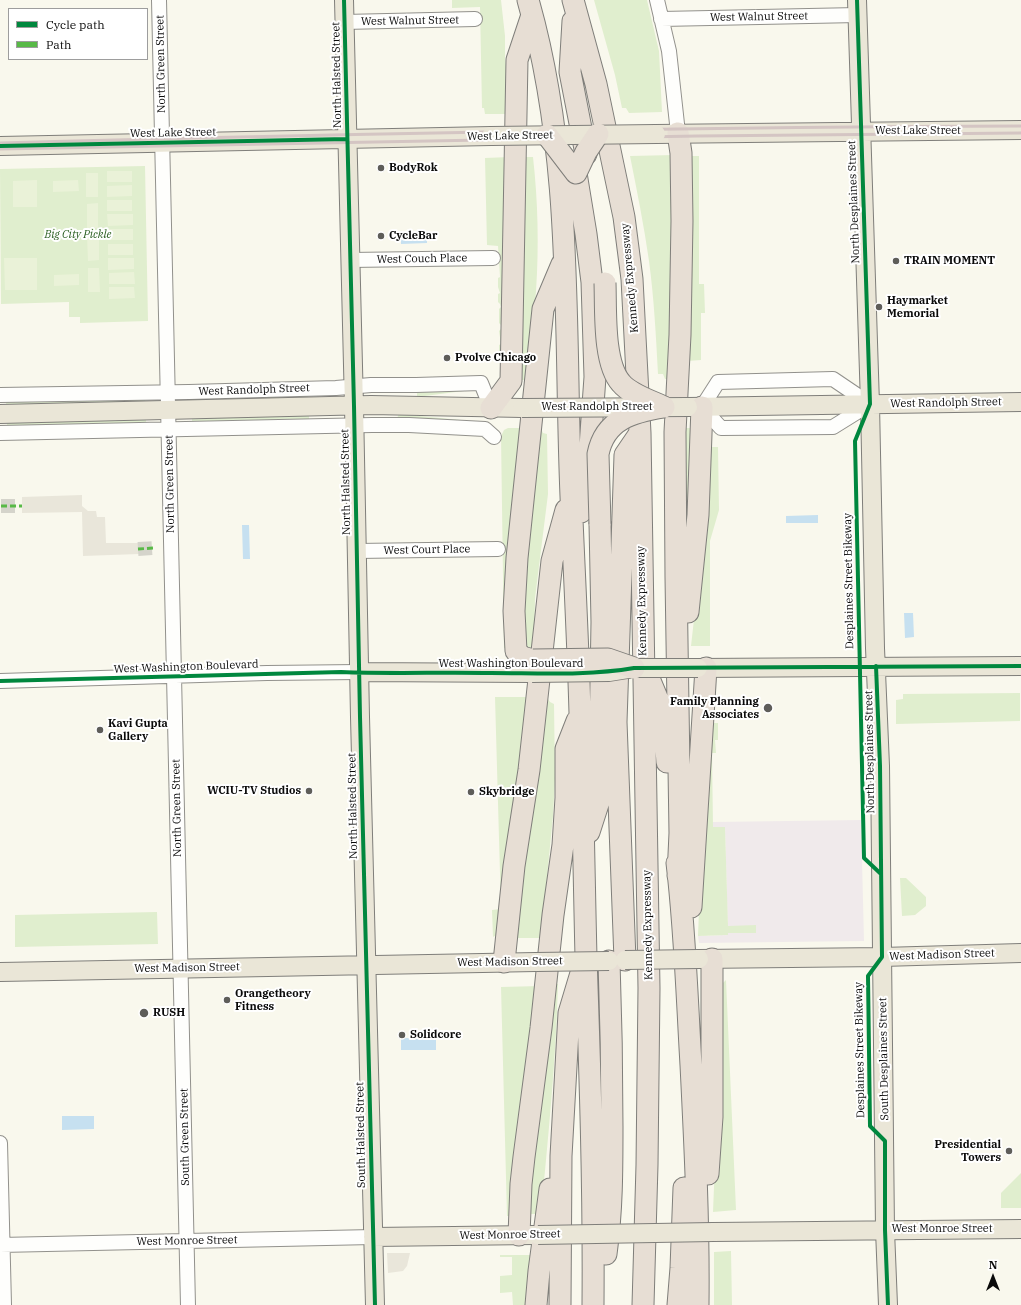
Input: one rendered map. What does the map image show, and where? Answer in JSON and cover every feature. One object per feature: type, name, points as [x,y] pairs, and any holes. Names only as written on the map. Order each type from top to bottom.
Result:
[{"type":"highway","points":[[574,2],[570,72],[602,247],[598,283],[593,419],[589,461],[574,560]]},
{"type":"highway","name":"Kennedy Expressway","points":[[574,2],[596,84],[624,217],[632,279],[640,433],[639,665],[649,996],[647,1165],[643,1305]]},
{"type":"highway","points":[[530,7],[547,84],[561,187],[565,256],[571,494],[584,850],[593,1305]]},
{"type":"highway","points":[[491,408],[511,381],[517,60],[530,7]]},
{"type":"highway","points":[[678,133],[681,153],[682,222],[680,335],[675,432],[680,833],[678,876]]},
{"type":"highway","points":[[576,173],[586,152],[598,134]]},
{"type":"highway","points":[[547,135],[576,173],[586,234],[598,283],[610,361],[615,375],[622,384],[633,392],[664,407]]},
{"type":"highway","points":[[565,256],[544,309],[517,558],[514,611],[516,651],[532,666],[608,659],[639,665],[663,712],[678,876],[699,956],[694,1114],[699,1263],[698,1305]]},
{"type":"highway","points":[[584,850],[598,801],[602,622],[598,454],[604,437],[615,424],[627,416],[664,407]]},
{"type":"highway","points":[[678,641],[687,614],[696,531],[695,407]]},
{"type":"highway","points":[[598,1305],[608,1238],[611,1200],[612,1079],[621,841],[616,722],[625,455],[640,433]]},
{"type":"highway","points":[[504,962],[514,866],[529,770],[552,562],[571,494]]},
{"type":"highway","points":[[699,1263],[707,1228],[712,1117],[699,956],[691,914],[702,668]]},
{"type":"highway","points":[[528,1235],[521,1184],[541,1028],[553,915],[563,845],[566,798],[566,749],[580,711]]},
{"type":"highway","points":[[560,1305],[561,1156],[569,1014],[586,955]]},
{"type":"highway","points":[[678,1305],[681,1261],[684,1149],[694,1114]]},
{"type":"highway","points":[[536,1305],[550,1189],[561,1156]]},
{"type":"main road","name":"North Halsted Street","points":[[344,0],[366,964]]},
{"type":"main road","name":"North Desplaines Street","points":[[858,8],[880,766],[882,957]]},
{"type":"main road","name":"West Lake Street","points":[[0,146],[598,134],[1021,130]]},
{"type":"main road","name":"West Randolph Street","points":[[0,414],[354,406],[491,408],[695,407],[1021,402]]},
{"type":"main road","points":[[639,665],[702,668],[1021,666]]},
{"type":"main road","name":"West Washington Boulevard","points":[[359,672],[532,666]]},
{"type":"main road","name":"West Madison Street","points":[[0,972],[536,962],[699,956],[882,957],[1021,953]]},
{"type":"main road","name":"South Desplaines Street","points":[[882,957],[885,1230],[888,1305]]},
{"type":"main road","name":"South Halsted Street","points":[[366,964],[375,1305]]},
{"type":"main road","name":"West Monroe Street","points":[[373,1237],[1021,1229]]},
{"type":"street","name":"North Green Street","points":[[159,0],[180,969]]},
{"type":"street","points":[[657,0],[669,51],[678,133]]},
{"type":"street","name":"West Walnut Street","points":[[661,19],[858,8]]},
{"type":"street","name":"West Walnut Street","points":[[344,22],[475,20]]},
{"type":"street","name":"West Couch Place","points":[[350,260],[493,258]]},
{"type":"street","points":[[695,407],[718,382],[833,379],[870,404]]},
{"type":"street","name":"West Randolph Street","points":[[0,395],[481,383],[491,408]]},
{"type":"street","points":[[0,433],[410,425],[476,427],[485,429],[494,437]]},
{"type":"street","name":"West Court Place","points":[[356,551],[498,549]]},
{"type":"street","name":"West Washington Boulevard","points":[[0,681],[359,672]]},
{"type":"street","name":"South Green Street","points":[[180,969],[188,1305]]},
{"type":"street","points":[[0,1143],[1,1245],[4,1305]]},
{"type":"street","name":"West Monroe Street","points":[[1,1245],[373,1237]]},
{"type":"shaded area","points":[[82,495],[82,506],[88,511],[96,511],[97,517],[105,517],[106,543],[138,543],[139,554],[83,556],[82,512],[22,513],[22,497]]},
{"type":"shaded area","points":[[861,820],[864,941],[699,943],[698,936],[728,935],[725,827],[713,827],[713,822]]},
{"type":"shaded area","points":[[387,1253],[410,1253],[407,1266],[403,1271],[388,1273]]},
{"type":"green space","points":[[452,0],[501,0],[505,36],[505,58],[512,114],[485,114],[484,108],[482,108],[480,7],[452,8]]},
{"type":"green space","points":[[594,0],[647,0],[659,51],[662,112],[629,113],[626,108],[622,108],[615,75]]},
{"type":"green space","points":[[674,155],[669,379],[665,379],[663,374],[658,374],[654,303],[649,261],[630,156]]},
{"type":"green space","points":[[689,156],[699,156],[699,284],[704,284],[705,313],[701,313],[701,360],[687,361]]},
{"type":"green space","points":[[510,157],[506,360],[500,360],[501,353],[499,352],[499,345],[501,344],[499,331],[501,329],[501,325],[499,323],[499,309],[501,307],[498,302],[498,294],[500,293],[498,278],[500,277],[498,246],[487,245],[485,158]]},
{"type":"green space","points":[[522,157],[533,157],[537,207],[537,274],[530,380],[521,380]]},
{"type":"green space","name":"Big City Pickle","points":[[145,166],[148,321],[80,323],[80,317],[69,317],[69,302],[1,304],[0,169]]},
{"type":"green space","points":[[107,171],[132,171],[132,182],[107,182]]},
{"type":"green space","points":[[86,173],[98,173],[98,197],[86,197]]},
{"type":"green space","points":[[37,180],[37,207],[13,207],[13,181]]},
{"type":"green space","points":[[78,180],[79,191],[53,192],[53,181]]},
{"type":"green space","points":[[132,185],[132,196],[107,197],[107,186]]},
{"type":"green space","points":[[107,200],[132,200],[132,211],[107,211]]},
{"type":"green space","points":[[98,203],[98,228],[87,228],[87,204]]},
{"type":"green space","points":[[107,214],[133,214],[133,225],[108,226]]},
{"type":"green space","points":[[108,229],[133,229],[133,240],[108,240]]},
{"type":"green space","points":[[87,236],[99,236],[99,260],[88,261]]},
{"type":"green space","points":[[108,244],[133,244],[133,255],[108,255]]},
{"type":"green space","points":[[4,258],[37,258],[37,290],[5,290]]},
{"type":"green space","points":[[108,258],[134,258],[134,269],[108,270]]},
{"type":"green space","points":[[88,268],[99,268],[100,292],[88,292]]},
{"type":"green space","points":[[134,272],[135,284],[109,284],[109,273]]},
{"type":"green space","points":[[79,274],[79,285],[54,286],[54,275]]},
{"type":"green space","points":[[109,287],[134,287],[135,298],[109,299]]},
{"type":"green space","points":[[471,390],[417,397],[417,391]]},
{"type":"green space","points":[[308,395],[308,398],[191,401],[191,397]]},
{"type":"green space","points":[[145,398],[145,403],[6,405],[6,401]]},
{"type":"green space","points":[[399,414],[471,421],[397,418]]},
{"type":"green space","points":[[309,415],[309,419],[192,422],[192,418]]},
{"type":"green space","points":[[146,419],[146,423],[7,426],[7,422]]},
{"type":"green space","points":[[508,428],[521,428],[510,648],[504,648],[501,436],[504,430]]},
{"type":"green space","points":[[682,428],[694,428],[694,458],[683,568]]},
{"type":"green space","points":[[541,429],[543,433],[547,434],[548,494],[535,598],[534,648],[524,648],[525,565]]},
{"type":"green space","points":[[709,447],[718,447],[719,510],[710,541],[710,646],[691,646],[701,557]]},
{"type":"green space","points":[[1020,693],[1020,721],[896,724],[896,700],[903,699],[903,694]]},
{"type":"green space","points":[[495,697],[531,697],[523,773],[512,838],[502,926],[500,933],[493,937],[492,910],[501,909]]},
{"type":"green space","points":[[543,699],[548,699],[554,704],[555,779],[553,816],[541,938],[517,938],[524,875],[520,874]]},
{"type":"green space","points":[[717,699],[717,705],[713,705],[713,723],[718,723],[718,740],[715,740],[716,753],[712,753],[713,827],[725,827],[728,926],[756,925],[756,933],[728,933],[728,935],[698,936],[710,707],[714,700]]},
{"type":"green space","points":[[900,878],[906,878],[926,897],[926,906],[915,915],[902,916]]},
{"type":"green space","points":[[157,912],[158,944],[15,947],[15,915]]},
{"type":"green space","points":[[726,980],[736,1210],[713,1212],[722,984]]},
{"type":"green space","points":[[550,984],[558,984],[557,1013],[554,1071],[541,1214],[529,1214],[531,1167]]},
{"type":"green space","points":[[540,986],[511,1216],[507,1216],[501,987]]},
{"type":"green space","points":[[1021,1173],[1021,1208],[1001,1208],[1001,1193]]},
{"type":"green space","points":[[731,1251],[732,1305],[714,1305],[714,1252]]},
{"type":"green space","points":[[500,1255],[537,1255],[530,1305],[513,1305],[512,1292],[500,1293],[500,1276],[512,1275],[512,1257],[500,1257]]},
{"type":"water","points":[[401,236],[427,236],[427,243],[401,244]]},
{"type":"water","points":[[818,515],[818,523],[786,523],[786,516]]},
{"type":"water","points":[[242,525],[249,525],[250,559],[243,559]]},
{"type":"water","points":[[904,613],[913,613],[914,637],[905,638]]},
{"type":"water","points":[[401,1038],[436,1038],[436,1050],[401,1050]]},
{"type":"water","points":[[62,1116],[94,1116],[94,1129],[62,1130]]},
{"type":"tunnel","points":[[1,506],[22,506]]},
{"type":"tunnel","points":[[138,549],[154,548]]},
{"type":"railway","points":[[0,143],[510,132],[1021,126]]},
{"type":"railway","points":[[0,149],[697,136],[1021,133]]},
{"type":"marked path","points":[[1,506],[22,506]]},
{"type":"marked path","points":[[138,549],[154,548]]},
{"type":"cycle path","points":[[344,0],[375,1305]]},
{"type":"cycle path","name":"Desplaines Street Bikeway","points":[[857,0],[870,404],[855,441],[864,858],[881,874]]},
{"type":"cycle path","points":[[0,146],[347,139]]},
{"type":"cycle path","name":"Desplaines Street Bikeway","points":[[876,666],[880,766],[882,957],[868,976],[870,1126],[885,1141],[885,1230],[888,1305]]},
{"type":"cycle path","points":[[0,681],[341,672],[562,674],[616,671],[634,668],[1021,666]]},
{"type":"place","name":"BodyRok","points":[[381,168]]},
{"type":"place","name":"CycleBar","points":[[381,236]]},
{"type":"place","name":"TRAIN MOMENT","points":[[896,261]]},
{"type":"place","name":"Haymarket Memorial","points":[[879,307]]},
{"type":"place","name":"Pvolve Chicago","points":[[447,358]]},
{"type":"place","name":"Family Planning Associates","points":[[768,708]]},
{"type":"place","name":"Kavi Gupta Gallery","points":[[100,730]]},
{"type":"place","name":"WCIU-TV Studios","points":[[309,791]]},
{"type":"place","name":"Skybridge","points":[[471,792]]},
{"type":"place","name":"Orangetheory Fitness","points":[[227,1000]]},
{"type":"place","name":"RUSH","points":[[144,1013]]},
{"type":"place","name":"Solidcore","points":[[402,1035]]},
{"type":"place","name":"Presidential Towers","points":[[1009,1151]]}]
